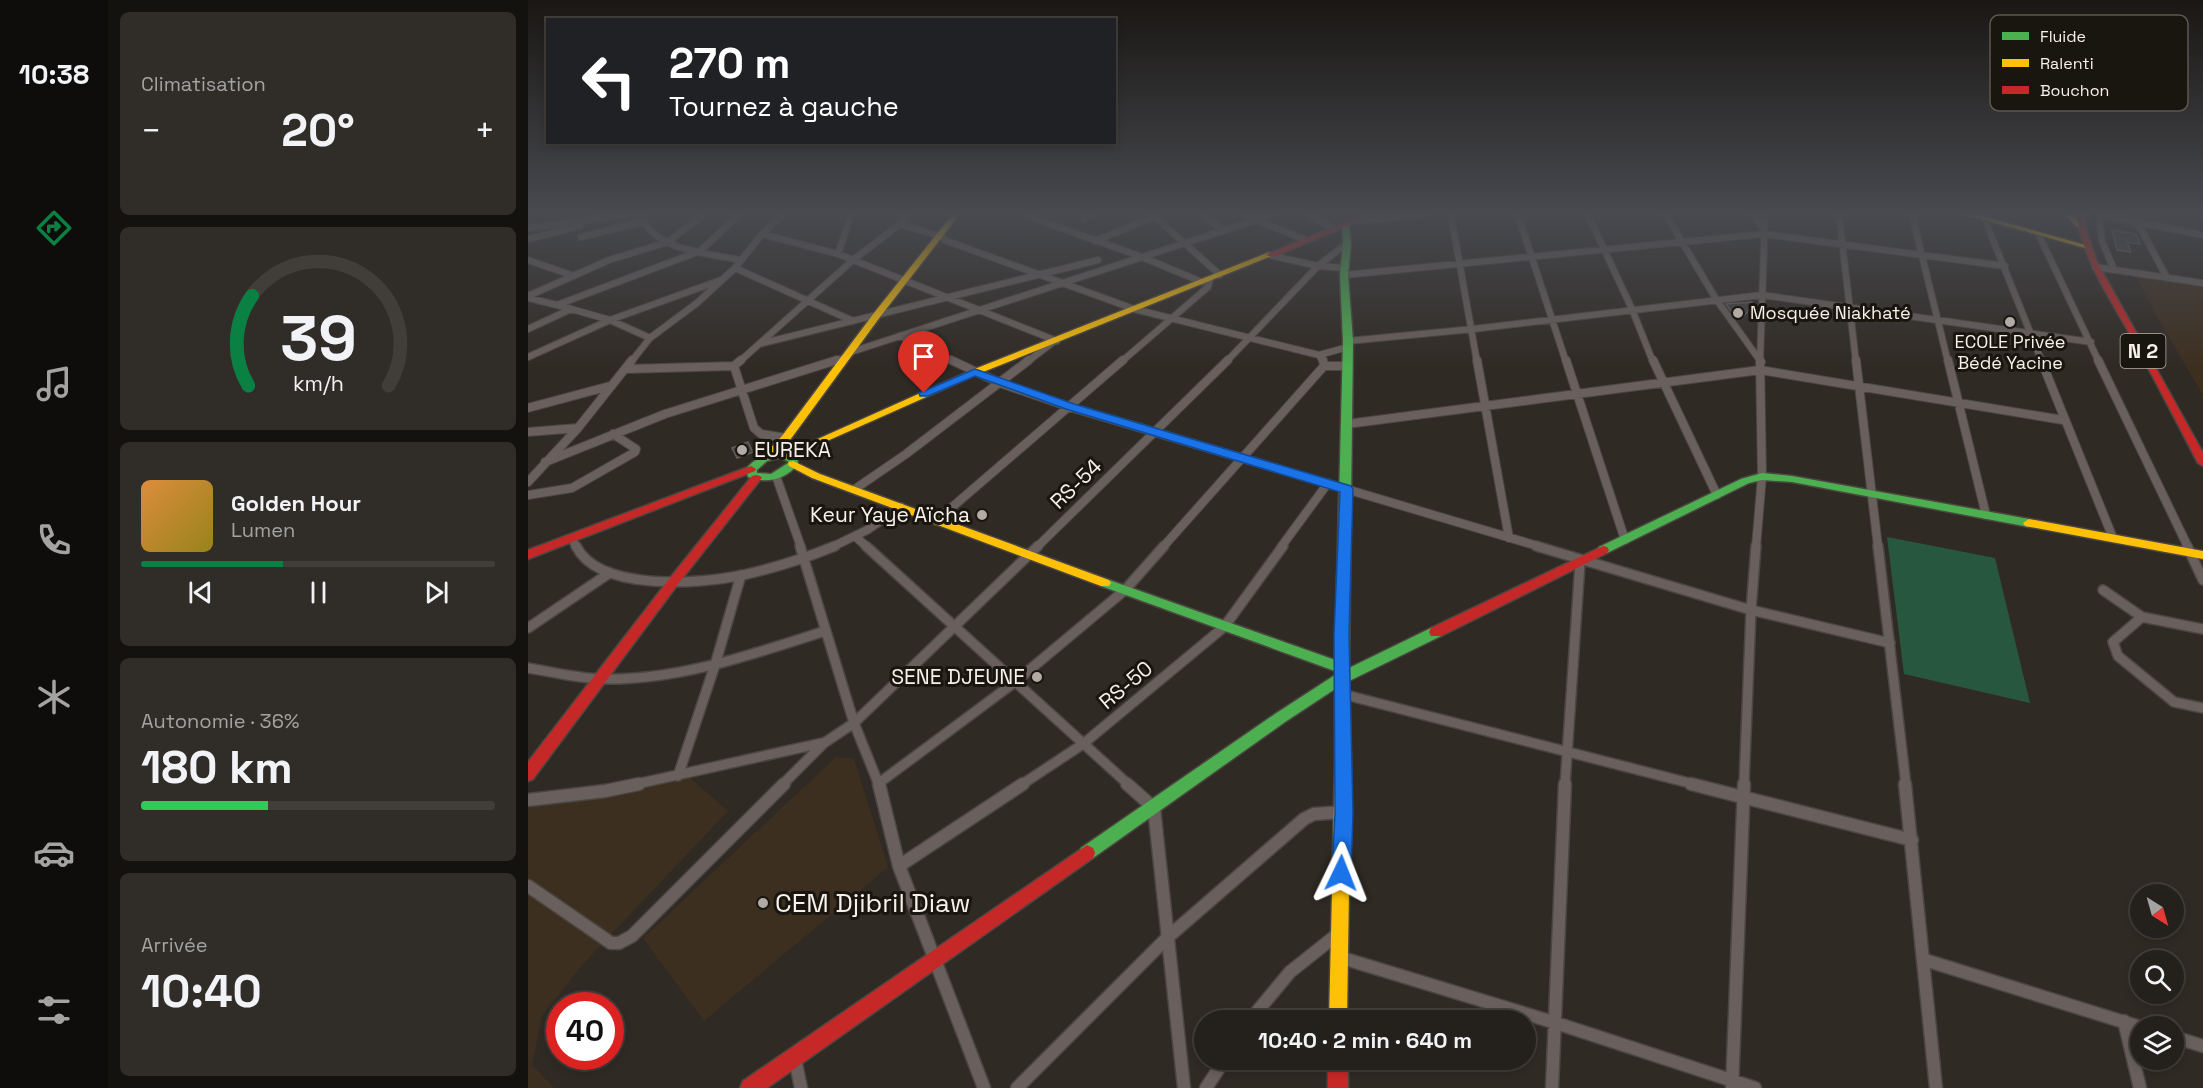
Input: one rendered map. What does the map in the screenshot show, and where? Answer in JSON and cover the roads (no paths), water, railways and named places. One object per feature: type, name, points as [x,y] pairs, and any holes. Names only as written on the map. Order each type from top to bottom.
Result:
[{"type":"main road","points":[[764,475],[757,462],[768,457],[784,439],[915,266]]},
{"type":"main road","points":[[528,774],[741,496],[764,475],[828,435],[975,372],[1243,266]]},
{"type":"main road","points":[[1338,1010],[1344,813],[1341,694],[1347,489],[1348,344],[1345,266]]},
{"type":"main road","name":"N 2","points":[[2095,267],[2140,343],[2203,463]]},
{"type":"main road","points":[[784,439],[789,459]]},
{"type":"main road","points":[[768,457],[789,459],[816,476],[1342,673]]},
{"type":"main road","points":[[528,555],[710,483],[764,475],[816,476]]},
{"type":"main road","points":[[750,1088],[1154,808],[1342,673],[1583,562],[1745,481],[1762,476],[1792,478],[2203,555]]},
{"type":"main road","points":[[1338,1070],[1338,1088]]},
{"type":"street","points":[[545,266],[574,276]]},
{"type":"street","points":[[528,298],[596,266]]},
{"type":"street","points":[[557,305],[661,266]]},
{"type":"street","points":[[626,369],[734,366],[847,266]]},
{"type":"street","points":[[868,266],[1055,341]]},
{"type":"street","points":[[1018,266],[1134,309],[1319,355],[1348,344],[1762,295],[2091,342]]},
{"type":"street","points":[[759,344],[1074,266]]},
{"type":"street","points":[[545,462],[665,414],[1115,266]]},
{"type":"street","points":[[1169,266],[1210,279]]},
{"type":"street","points":[[936,521],[1208,287],[1210,279],[1200,266]]},
{"type":"street","points":[[1318,266],[1344,271],[1431,266]]},
{"type":"street","name":"RS-54","points":[[824,743],[854,723],[1156,431],[1250,338],[1318,266]]},
{"type":"street","points":[[1460,266],[1509,538]]},
{"type":"street","points":[[1535,266],[1625,540]]},
{"type":"street","points":[[1612,266],[1662,383],[1717,495]]},
{"type":"street","points":[[1697,266],[1716,299],[1761,366]]},
{"type":"street","points":[[1732,1084],[1751,610],[1762,476],[1763,266]]},
{"type":"street","points":[[1845,266],[1912,840],[1936,1088]]},
{"type":"street","points":[[1925,266],[1986,515]]},
{"type":"street","points":[[2005,266],[2063,420],[2113,538]]},
{"type":"street","points":[[2054,266],[2203,580]]},
{"type":"street","points":[[2112,266],[2114,270]]},
{"type":"street","points":[[2161,266],[2167,278]]},
{"type":"street","points":[[2095,267],[2203,283]]},
{"type":"street","points":[[528,482],[578,428],[650,338],[697,303],[735,268],[854,321]]},
{"type":"street","points":[[528,357],[610,320],[721,280]]},
{"type":"street","points":[[528,298],[610,320],[650,338]]},
{"type":"street","points":[[528,329],[571,309]]},
{"type":"street","points":[[900,336],[1000,383],[1070,407],[1243,457],[1583,562],[1751,610],[1890,644]]},
{"type":"street","points":[[855,489],[906,454],[1055,341]]},
{"type":"street","points":[[1319,355],[1324,366]]},
{"type":"street","points":[[734,366],[754,429],[765,435],[784,439]]},
{"type":"street","points":[[879,783],[1015,682],[1125,590],[1324,366],[1348,366]]},
{"type":"street","points":[[1347,424],[1662,383],[1761,366],[1858,386],[2063,420]]},
{"type":"street","points":[[528,408],[611,386]]},
{"type":"street","points":[[528,432],[578,428]]},
{"type":"street","points":[[528,495],[572,488],[635,452],[636,448],[613,434]]},
{"type":"street","points":[[764,475],[804,556],[854,723],[879,783],[899,866],[984,1088]]},
{"type":"street","name":"RS-50","points":[[899,866],[1083,744],[1224,627],[1328,483]]},
{"type":"street","points":[[573,537],[585,561],[608,574],[674,581],[741,575],[856,537],[873,528],[901,507]]},
{"type":"street","points":[[856,537],[1154,808],[1184,1088]]},
{"type":"street","points":[[1552,1088],[1566,750],[1583,562]]},
{"type":"street","points":[[528,628],[608,574]]},
{"type":"street","points":[[678,776],[715,665],[741,575]]},
{"type":"street","points":[[2103,590],[2142,617],[2203,629]]},
{"type":"street","points":[[2142,617],[2113,642],[2118,656],[2174,702],[2203,708]]},
{"type":"street","points":[[528,668],[600,679],[657,675],[715,665],[825,631]]},
{"type":"street","points":[[1341,694],[1912,840]]},
{"type":"street","points":[[528,800],[605,791],[824,743]]},
{"type":"street","points":[[528,886],[612,944],[619,943],[632,936],[824,743]]},
{"type":"street","points":[[1017,1088],[1168,937],[1304,819],[1314,814],[1344,813]]},
{"type":"street","points":[[1258,1010],[1282,979],[1311,953],[1339,933]]},
{"type":"street","points":[[1339,957],[1556,1023],[1732,1084],[1755,1088]]},
{"type":"street","points":[[1925,960],[2130,1024]]},
{"type":"street","points":[[2124,1022],[2140,1088]]},
{"type":"street","points":[[2184,1040],[2203,1046]]},
{"type":"street","points":[[794,1058],[801,1088]]},
{"type":"street","points":[[1206,1088],[1218,1070]]},
{"type":"place","name":"Mosquée Niakhaté","points":[[1738,313]]},
{"type":"place","name":"ECOLE Privée Bédé Yacine","points":[[2010,322]]},
{"type":"place","name":"EUREKA","points":[[742,450]]},
{"type":"place","name":"Keur Yaye Aïcha","points":[[982,515]]},
{"type":"place","name":"SENE DJEUNE","points":[[1037,677]]},
{"type":"place","name":"CEM Djibril Diaw","points":[[763,903]]}]
